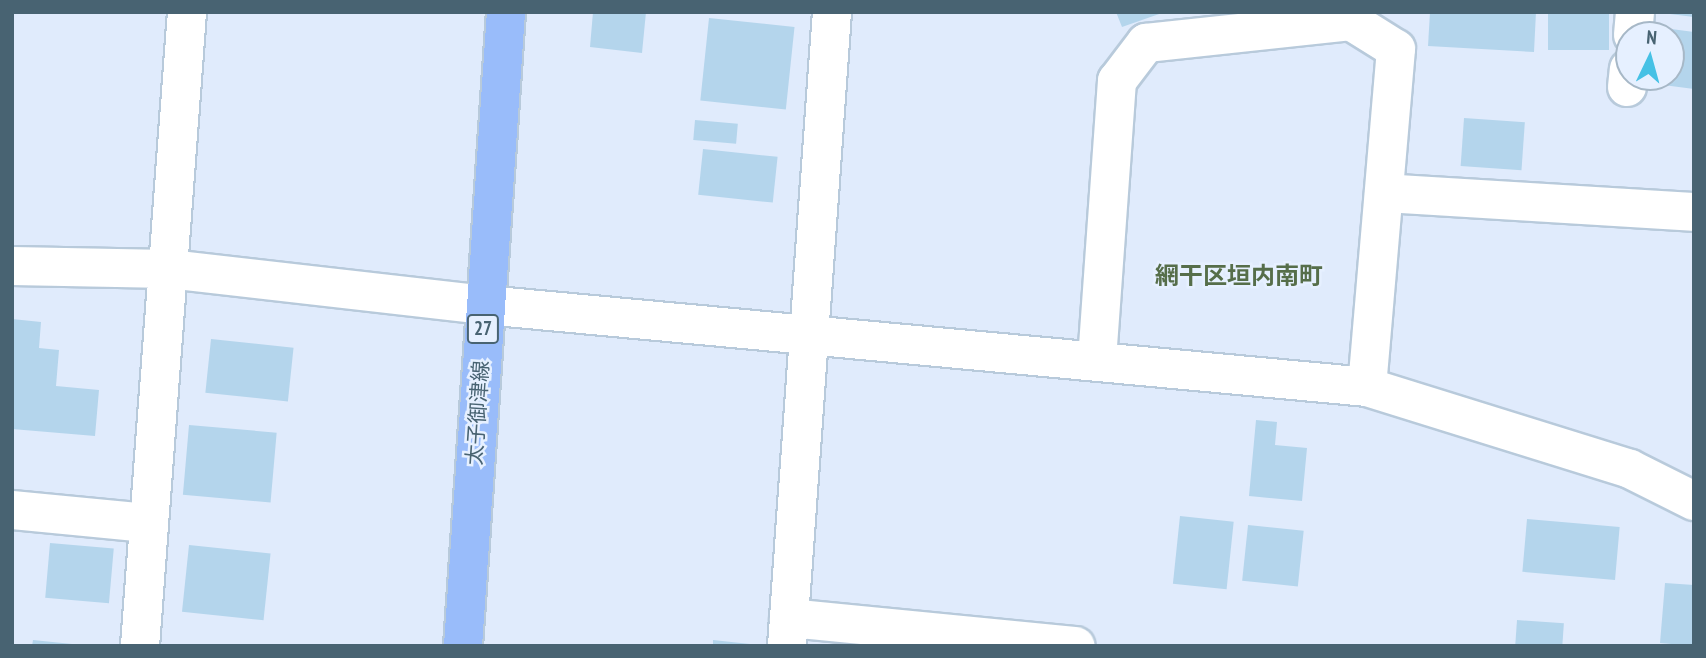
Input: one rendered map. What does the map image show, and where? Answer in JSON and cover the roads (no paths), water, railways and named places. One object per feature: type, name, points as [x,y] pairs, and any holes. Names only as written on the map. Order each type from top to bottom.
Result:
[{"type":"main road","name":"太子御津線","points":[[463,646],[506,12]]},
{"type":"street","points":[[140,646],[146,523],[169,269],[187,12]]},
{"type":"street","points":[[832,12],[788,632],[1076,646]]},
{"type":"street","points":[[1097,360],[1117,81],[1146,43],[1351,17],[1396,48],[1367,387]]},
{"type":"street","points":[[1384,193],[1694,212]]},
{"type":"street","points":[[12,266],[169,269],[485,305],[1367,387],[1630,469],[1694,501]]},
{"type":"street","points":[[12,510],[146,523]]},
{"type":"district","name":"網干区垣内南町","points":[[1239,276]]}]
